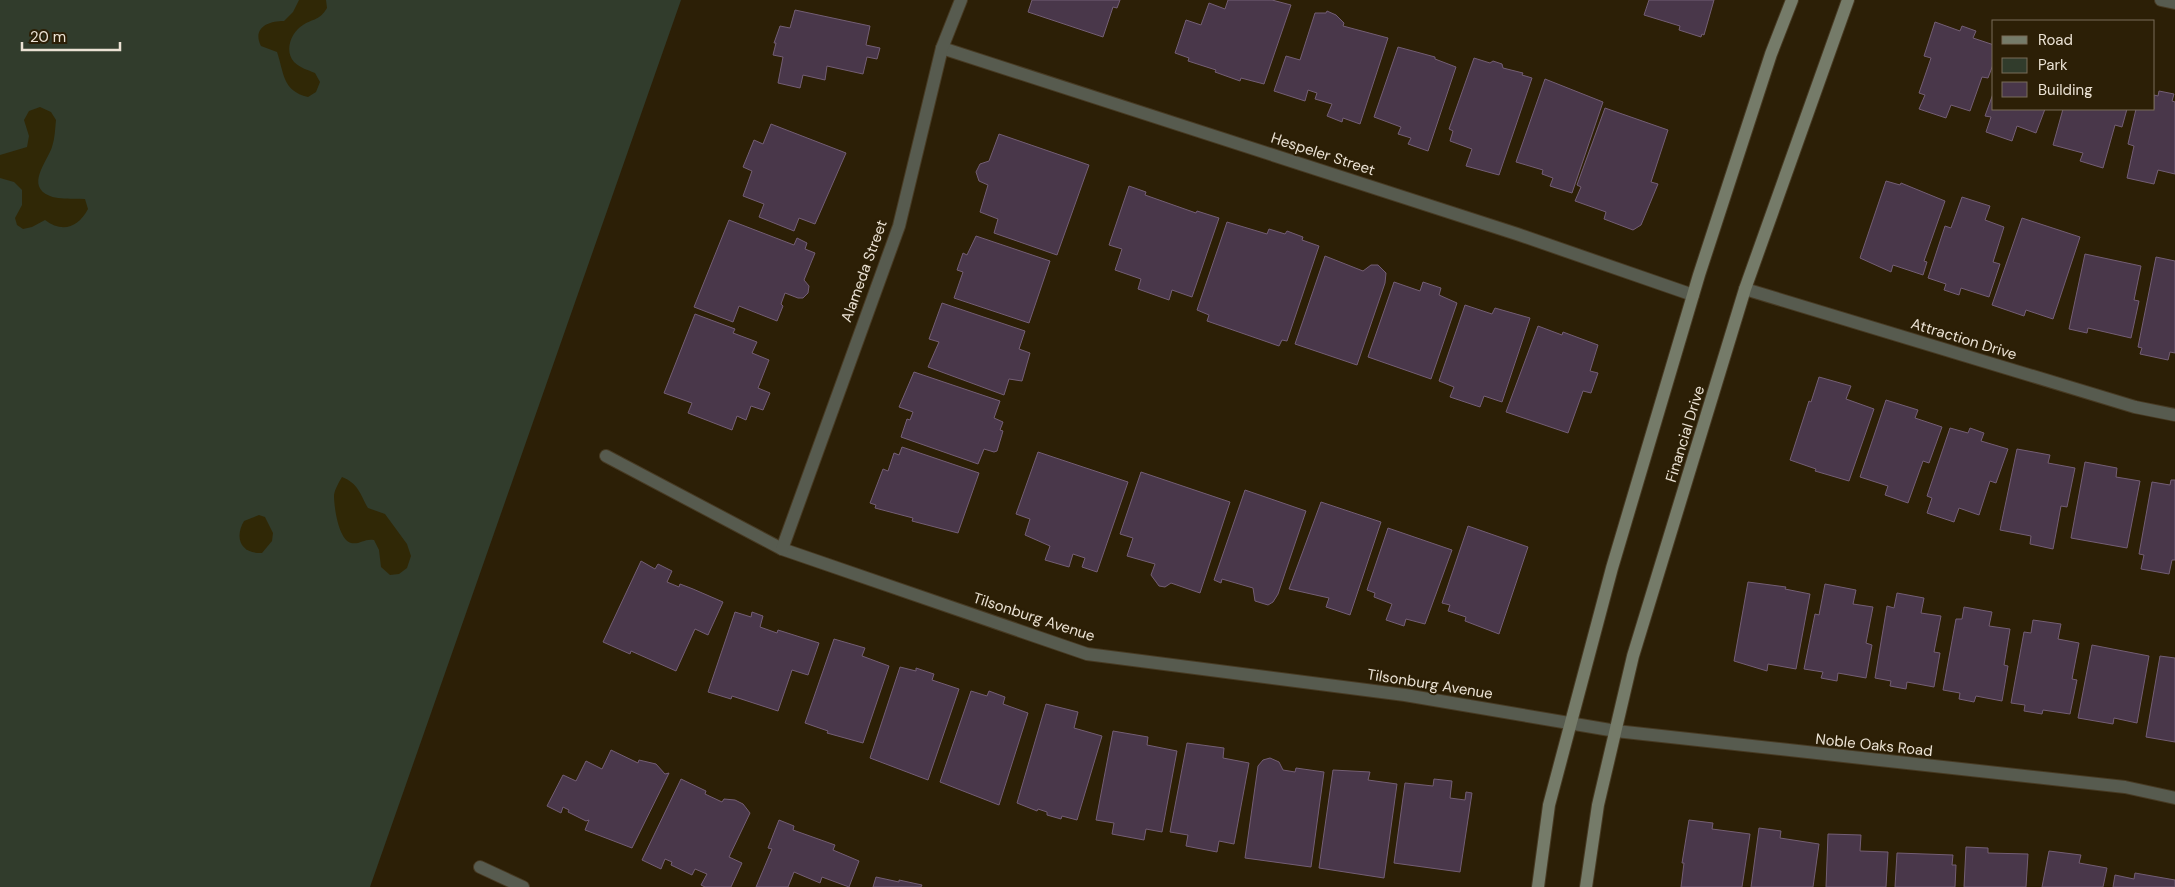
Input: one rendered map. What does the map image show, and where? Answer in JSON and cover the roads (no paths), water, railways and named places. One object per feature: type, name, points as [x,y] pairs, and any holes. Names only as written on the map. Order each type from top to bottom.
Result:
[{"type":"street","name":"Alameda Street","points":[[782,549],[899,226],[942,48],[961,0]]},
{"type":"street","points":[[1538,887],[1549,805],[1612,568],[1693,295],[1771,54],[1792,0]]},
{"type":"street","name":"Financial Drive","points":[[1586,887],[1598,805],[1633,656],[1745,289],[1848,0]]},
{"type":"street","points":[[2161,0],[2175,3]]},
{"type":"street","name":"Hespeler Street","points":[[942,48],[1517,234],[1693,295]]},
{"type":"street","name":"Attraction Drive","points":[[1745,289],[2135,407],[2175,415]]},
{"type":"street","name":"Tilsonburg Avenue","points":[[606,456],[782,549],[1087,654],[1405,695],[1570,723]]},
{"type":"street","name":"Noble Oaks Road","points":[[1570,723],[1616,731],[2125,788],[2175,798]]},
{"type":"street","points":[[480,866],[524,887]]}]
